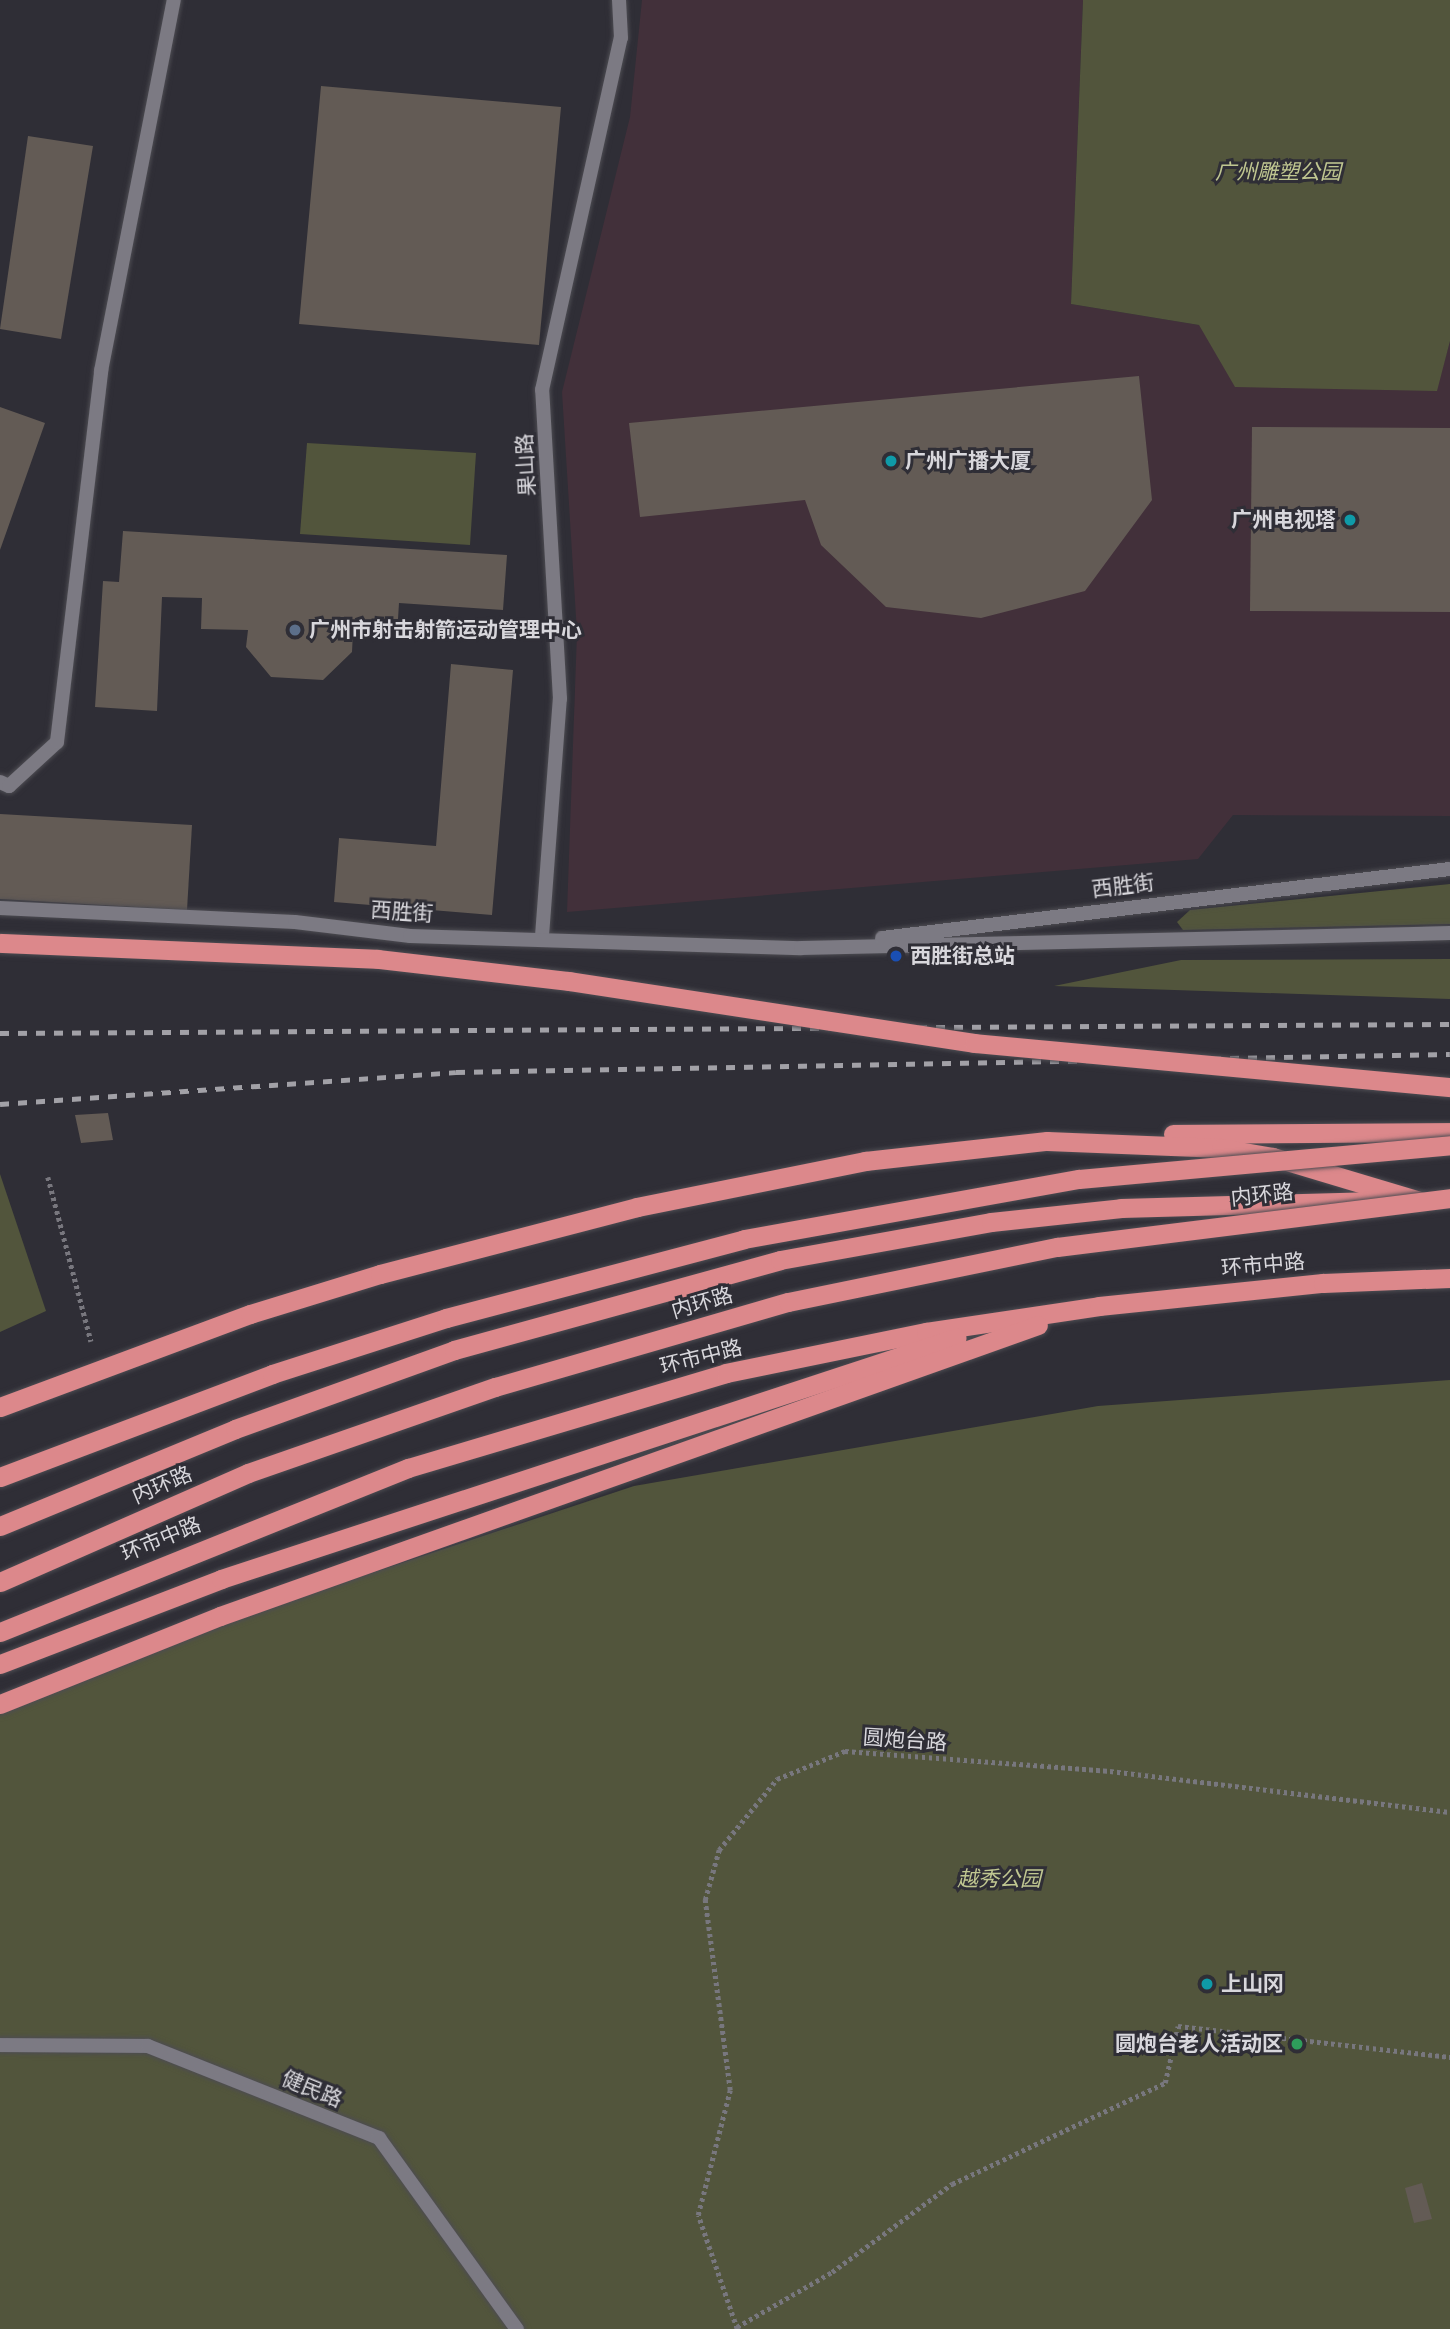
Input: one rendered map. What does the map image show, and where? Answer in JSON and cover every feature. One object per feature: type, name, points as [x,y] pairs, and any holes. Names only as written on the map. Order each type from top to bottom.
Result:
[{"type":"highway","points":[[0,943],[378,959],[569,981],[974,1043],[1450,1087]]},
{"type":"highway","points":[[0,1407],[99,1369],[354,1282],[637,1207],[865,1161],[1046,1141],[1450,1132]]},
{"type":"highway","points":[[1046,1141],[1273,1157],[1415,1201]]},
{"type":"highway","name":"内环路","points":[[0,1477],[272,1374],[446,1318],[744,1238],[1079,1179],[1450,1145]]},
{"type":"highway","points":[[0,1526],[235,1429],[454,1350],[780,1259],[991,1222],[1121,1208],[1450,1200]]},
{"type":"highway","name":"内环路","points":[[0,1582],[248,1474],[495,1387],[788,1303],[1070,1245],[1450,1200]]},
{"type":"highway","name":"环市中路","points":[[0,1632],[408,1468],[616,1402],[832,1350],[1099,1306],[1324,1283],[1450,1278]]},
{"type":"highway","points":[[0,1664],[360,1534],[935,1344],[1099,1306]]},
{"type":"highway","points":[[0,1704],[233,1611],[1099,1306]]},
{"type":"street","points":[[0,782],[9,786],[57,742],[100,371],[174,0]]},
{"type":"street","name":"果山路","points":[[542,936],[560,699],[542,390],[621,38],[619,0]]},
{"type":"street","name":"西胜街","points":[[801,948],[1450,869]]},
{"type":"street","name":"西胜街","points":[[0,908],[295,922],[410,936],[542,936],[801,948],[1450,933]]},
{"type":"street","name":"健民路","points":[[0,2046],[148,2046],[379,2138],[517,2329]]},
{"type":"path","points":[[48,1177],[99,1369]]},
{"type":"path","name":"圆炮台路","points":[[737,2328],[698,2215],[730,2090],[705,1900],[719,1850],[777,1779],[845,1751],[1110,1771],[1450,1812]]},
{"type":"path","points":[[737,2328],[832,2272],[952,2184],[1165,2082],[1178,2026],[1450,2057]]},
{"type":"shaded area","points":[[642,0],[1083,0],[1071,304],[1199,325],[1436,391],[1450,341],[1450,816],[1233,815],[1198,859],[567,912],[577,633],[562,392],[630,117]]},
{"type":"green space","name":"广州雕塑公园","points":[[1083,0],[1450,0],[1450,341],[1437,391],[1235,387],[1199,325],[1071,304]]},
{"type":"green space","points":[[307,443],[476,453],[470,545],[300,534]]},
{"type":"green space","points":[[1450,884],[1450,924],[1183,930],[1177,922],[1190,910]]},
{"type":"green space","points":[[1450,959],[1450,999],[1054,986],[1181,960]]},
{"type":"green space","points":[[0,1174],[46,1311],[0,1332]]},
{"type":"green space","name":"越秀公园","points":[[1450,1380],[1450,2329],[0,2329],[0,1713],[245,1615],[634,1486],[1098,1406]]},
{"type":"building","points":[[321,86],[561,107],[539,345],[299,324]]},
{"type":"building","points":[[28,136],[93,146],[61,339],[0,329]]},
{"type":"building","name":"广州广播大厦","points":[[1139,376],[1152,500],[1085,591],[981,618],[886,607],[821,545],[805,500],[640,517],[629,423]]},
{"type":"building","points":[[0,407],[45,423],[0,550]]},
{"type":"building","name":"广州电视塔","points":[[1252,427],[1450,428],[1450,612],[1250,611]]},
{"type":"building","points":[[123,531],[507,555],[503,610],[399,603],[397,635],[353,632],[352,652],[323,680],[271,677],[246,647],[248,630],[201,629],[202,598],[162,597],[157,711],[95,707],[103,581],[119,582]]},
{"type":"building","points":[[451,664],[513,670],[492,915],[334,902],[339,838],[436,846]]},
{"type":"building","points":[[0,814],[192,825],[187,910],[0,899]]},
{"type":"building","points":[[108,1113],[113,1140],[81,1143],[75,1115]]},
{"type":"building","points":[[1422,2183],[1432,2219],[1414,2223],[1405,2188]]},
{"type":"railway","points":[[0,1033],[1450,1024]]},
{"type":"railway","points":[[0,1104],[456,1072],[1450,1054]]},
{"type":"place","name":"广州广播大厦","points":[[891,461]]},
{"type":"place","name":"广州电视塔","points":[[1350,520]]},
{"type":"place","name":"广州市射击射箭运动管理中心","points":[[295,630]]},
{"type":"place","name":"西胜街总站","points":[[896,956]]},
{"type":"place","name":"上山冈","points":[[1207,1984]]},
{"type":"place","name":"圆炮台老人活动区","points":[[1297,2044]]}]
